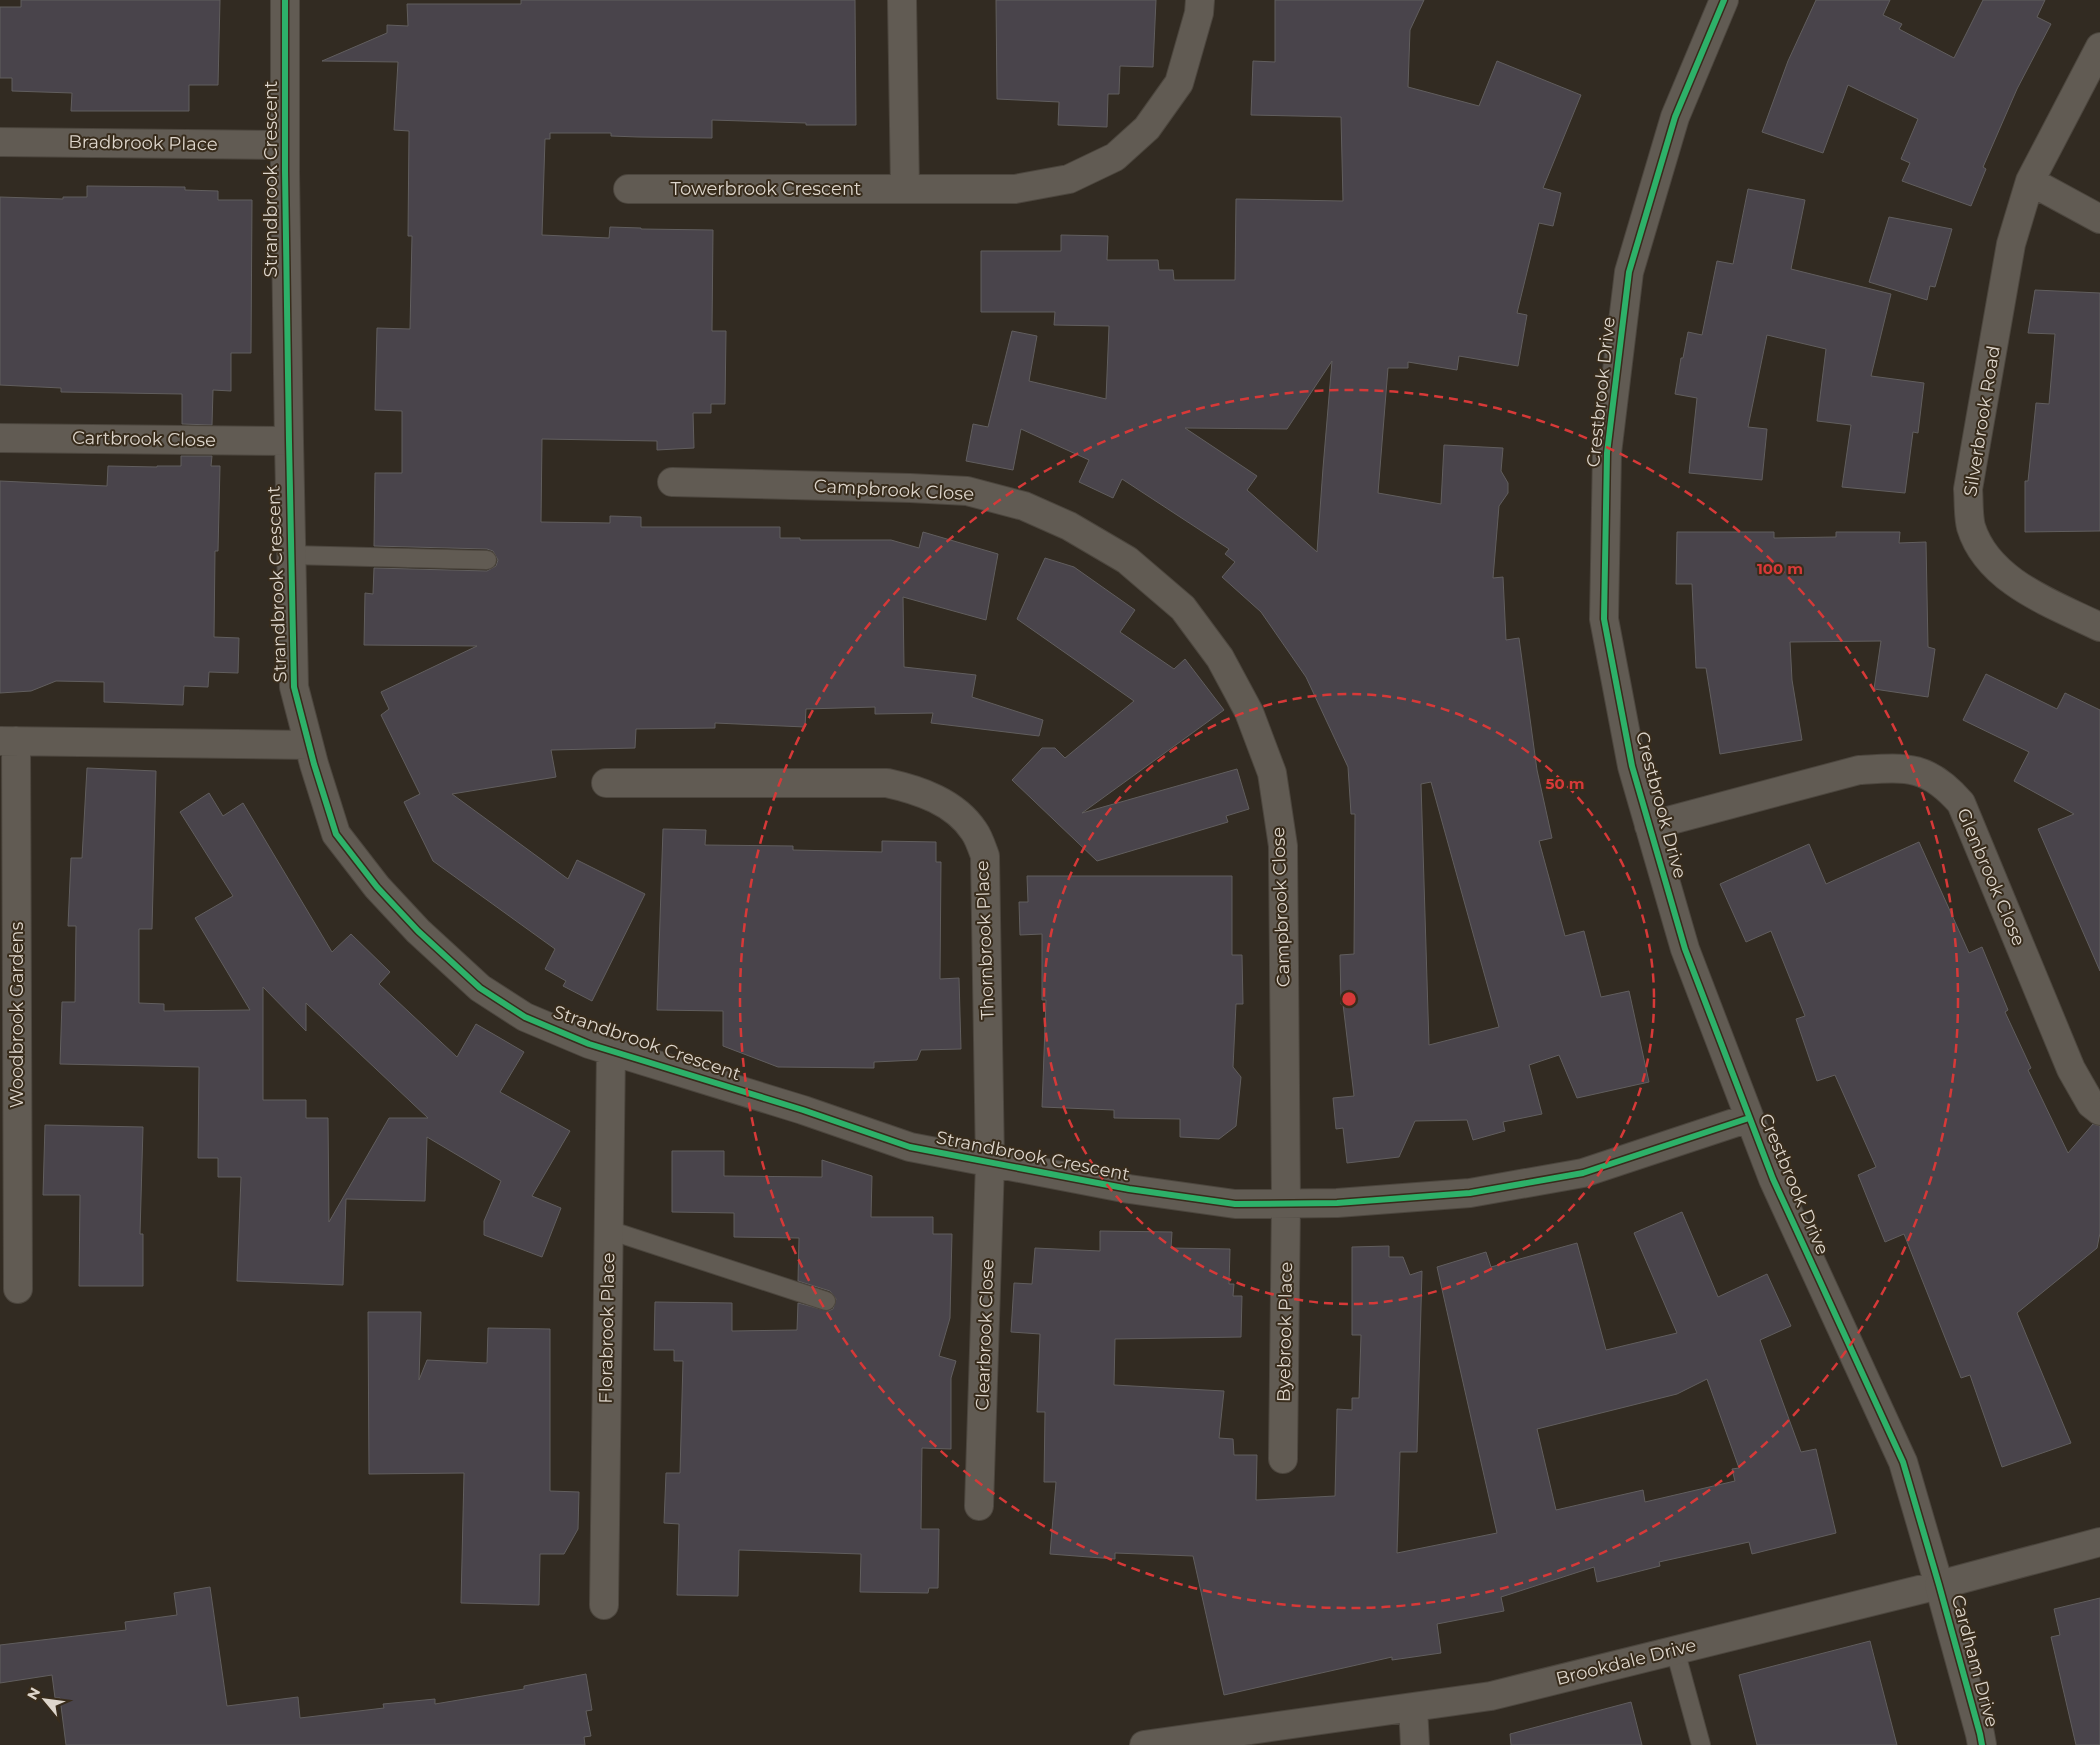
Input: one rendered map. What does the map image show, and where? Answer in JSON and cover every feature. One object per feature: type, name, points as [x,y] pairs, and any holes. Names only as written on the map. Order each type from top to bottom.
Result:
[{"type":"street","name":"Strandbrook Crescent","points":[[285,0],[288,441],[294,687],[309,746],[336,834],[377,887],[418,932],[480,988],[525,1017],[589,1044],[803,1110],[910,1148],[1129,1189],[1235,1204],[1337,1203],[1470,1193],[1583,1173],[1750,1118]]},
{"type":"street","points":[[902,0],[905,188]]},
{"type":"street","name":"Towerbrook Crescent","points":[[628,189],[1015,189],[1068,179],[1115,157],[1147,128],[1179,83],[1199,13],[1200,0]]},
{"type":"street","name":"Crestbrook Drive","points":[[1724,0],[1675,117],[1629,272],[1608,453],[1604,618],[1632,766],[1685,949],[1773,1179],[1902,1462],[1939,1584]]},
{"type":"street","name":"Silverbrook Road","points":[[2100,47],[2030,181],[2011,244],[1968,488],[1971,526],[1983,552],[2009,580],[2100,628]]},
{"type":"street","name":"Bradbrook Place","points":[[0,142],[285,145]]},
{"type":"street","points":[[2030,181],[2100,218]]},
{"type":"street","name":"Cartbrook Close","points":[[0,438],[288,441]]},
{"type":"street","name":"Campbrook Close","points":[[672,482],[967,491],[1024,506],[1069,526],[1128,560],[1183,608],[1220,658],[1245,704],[1272,774],[1283,846],[1286,1204]]},
{"type":"street","name":"Woodbrook Gardens","points":[[18,1289],[8,741],[309,746]]},
{"type":"street","name":"Glenbrook Close","points":[[1649,826],[1859,770],[1889,768],[1916,770],[1935,778],[1947,787],[1961,803],[2071,1069],[2091,1104],[2100,1111]]},
{"type":"street","name":"Thornbrook Place","points":[[606,783],[887,783],[917,790],[956,810],[974,831],[985,856],[990,1163]]},
{"type":"street","name":"Florabrook Place","points":[[604,1605],[612,1051]]},
{"type":"street","name":"Clearbrook Close","points":[[979,1506],[990,1163]]},
{"type":"street","name":"Byebrook Place","points":[[1283,1459],[1286,1204]]},
{"type":"street","name":"Brookdale Drive","points":[[1144,1745],[1491,1696],[2100,1542]]},
{"type":"street","name":"Cardham Drive","points":[[1939,1584],[1982,1745]]},
{"type":"street","points":[[1413,1707],[1416,1745]]},
{"type":"lane","points":[[291,555],[487,560]]},
{"type":"lane","points":[[609,1230],[826,1301]]},
{"type":"lane","points":[[1675,1650],[1702,1745]]},
{"type":"building","points":[[21,0],[220,0],[218,85],[189,85],[189,111],[71,111],[72,93],[12,91],[12,78],[0,78],[0,7],[21,7]]},
{"type":"building","points":[[521,0],[855,0],[856,125],[806,125],[806,123],[712,120],[712,138],[611,136],[611,133],[550,133],[550,139],[545,139],[542,235],[609,238],[610,227],[713,230],[712,331],[726,331],[725,404],[711,404],[711,413],[693,413],[694,448],[657,450],[657,441],[542,439],[541,522],[610,523],[610,516],[641,517],[641,527],[780,527],[780,538],[800,538],[800,540],[891,540],[919,548],[923,532],[998,554],[986,620],[903,597],[904,667],[976,675],[972,697],[1043,720],[1039,736],[931,723],[933,713],[875,714],[875,707],[806,709],[805,727],[715,723],[715,728],[636,729],[635,748],[551,750],[556,777],[452,794],[568,879],[577,860],[645,894],[592,1001],[563,986],[566,981],[545,969],[555,949],[433,861],[404,802],[420,794],[381,715],[389,709],[381,692],[477,646],[364,645],[365,593],[373,594],[374,568],[487,571],[496,566],[498,560],[493,551],[487,549],[374,546],[375,473],[402,473],[402,411],[375,410],[377,328],[410,329],[412,236],[408,236],[409,131],[394,130],[398,62],[322,61],[387,33],[387,25],[408,26],[407,4],[521,4]]},
{"type":"building","points":[[996,0],[1156,0],[1153,67],[1120,66],[1119,94],[1108,94],[1107,127],[1058,125],[1059,102],[997,99]]},
{"type":"building","points":[[1275,0],[1424,0],[1410,30],[1408,87],[1479,106],[1497,61],[1581,95],[1543,188],[1561,193],[1553,226],[1539,223],[1517,313],[1527,315],[1518,366],[1459,356],[1457,370],[1408,362],[1408,368],[1388,368],[1378,493],[1441,504],[1444,445],[1503,448],[1501,471],[1508,483],[1508,493],[1499,506],[1493,578],[1503,577],[1506,640],[1519,638],[1537,770],[1552,838],[1539,841],[1565,936],[1584,931],[1601,997],[1629,991],[1649,1082],[1577,1098],[1559,1055],[1529,1065],[1542,1114],[1503,1122],[1505,1131],[1473,1140],[1467,1120],[1415,1121],[1399,1157],[1347,1163],[1343,1128],[1336,1129],[1333,1098],[1354,1096],[1343,1004],[1341,1004],[1340,955],[1354,954],[1355,814],[1351,814],[1348,767],[1306,677],[1261,612],[1222,577],[1235,562],[1225,554],[1229,549],[1122,479],[1113,498],[1079,482],[1089,460],[1021,429],[1013,470],[966,461],[973,424],[988,427],[1012,331],[1037,336],[1029,381],[1106,399],[1109,326],[1054,325],[1055,312],[981,312],[981,251],[1061,251],[1061,235],[1108,236],[1107,260],[1158,260],[1159,270],[1173,270],[1174,280],[1235,280],[1236,199],[1343,201],[1341,117],[1251,115],[1253,61],[1275,62]],"holes":[[[1332,361],[1323,468],[1317,552],[1247,490],[1257,476],[1185,428],[1287,429]],[[1431,782],[1499,1027],[1429,1045],[1421,784]]]},
{"type":"building","points":[[1816,0],[1890,0],[1883,15],[1902,24],[1899,29],[1954,58],[1983,0],[2045,0],[2037,17],[2051,24],[2017,89],[1983,167],[1986,169],[1971,206],[1902,181],[1910,163],[1901,159],[1918,119],[1848,85],[1823,153],[1762,132],[1788,61]]},
{"type":"building","points":[[87,186],[185,187],[185,190],[218,191],[218,200],[252,200],[251,353],[231,353],[231,391],[213,390],[212,425],[182,424],[182,394],[61,392],[61,388],[0,385],[0,197],[63,199],[63,197],[87,197]]},
{"type":"building","points":[[1748,189],[1805,200],[1791,269],[1891,294],[1871,376],[1924,383],[1918,433],[1913,432],[1905,493],[1842,487],[1851,425],[1817,421],[1826,349],[1767,335],[1748,427],[1767,429],[1762,480],[1689,473],[1697,398],[1675,394],[1681,358],[1683,358],[1688,332],[1702,335],[1717,261],[1733,264]]},
{"type":"building","points":[[1889,217],[1952,229],[1935,287],[1930,286],[1927,300],[1869,282]]},
{"type":"building","points":[[2035,290],[2100,293],[2100,531],[2025,532],[2025,481],[2028,481],[2036,403],[2049,404],[2055,334],[2028,333]]},
{"type":"building","points":[[181,456],[212,456],[211,466],[220,466],[218,551],[215,551],[214,637],[239,638],[238,673],[209,672],[208,687],[184,686],[183,705],[104,702],[104,682],[56,681],[31,691],[0,693],[0,481],[107,486],[108,466],[181,466]]},
{"type":"building","points":[[1677,532],[1774,532],[1774,538],[1836,537],[1836,532],[1900,532],[1899,543],[1926,542],[1928,647],[1935,649],[1928,697],[1874,689],[1881,641],[1790,642],[1792,680],[1802,740],[1720,754],[1706,668],[1696,668],[1692,584],[1676,584]]},
{"type":"building","points":[[1045,558],[1074,567],[1135,610],[1120,632],[1174,669],[1185,659],[1224,710],[1082,813],[1237,769],[1249,809],[1226,816],[1228,822],[1097,861],[1012,780],[1042,748],[1055,748],[1065,758],[1134,701],[1017,619]]},
{"type":"building","points":[[1986,674],[2057,709],[2065,693],[2100,710],[2100,971],[2038,829],[2074,814],[2014,781],[2029,752],[1963,720]]},
{"type":"building","points":[[87,768],[156,771],[152,929],[139,929],[139,1003],[164,1004],[164,1011],[250,1010],[195,918],[233,896],[180,812],[209,793],[223,816],[243,803],[332,952],[351,934],[390,972],[379,984],[457,1057],[476,1024],[524,1052],[500,1092],[570,1131],[532,1196],[561,1208],[542,1257],[484,1235],[484,1221],[501,1181],[427,1137],[425,1201],[346,1199],[343,1285],[237,1281],[241,1177],[218,1177],[218,1158],[198,1158],[199,1067],[60,1064],[62,1002],[75,1002],[76,926],[68,926],[71,858],[82,858]],"holes":[[[263,987],[306,1031],[306,1003],[428,1118],[389,1118],[329,1222],[328,1118],[306,1118],[306,1100],[263,1100]]]},
{"type":"building","points":[[663,829],[706,830],[705,845],[793,846],[793,850],[882,852],[882,841],[936,842],[936,862],[941,862],[940,979],[959,978],[961,1049],[921,1050],[917,1060],[874,1062],[874,1068],[778,1067],[723,1046],[723,1011],[657,1010]]},
{"type":"building","points":[[1919,842],[1969,953],[1982,947],[2008,1010],[2005,1012],[2031,1068],[2028,1070],[2068,1153],[2093,1124],[2100,1126],[2100,1233],[2097,1248],[2017,1313],[2071,1443],[2002,1467],[1970,1375],[1961,1378],[1904,1234],[1885,1242],[1858,1175],[1876,1167],[1835,1075],[1817,1081],[1796,1019],[1805,1016],[1771,931],[1746,942],[1720,884],[1809,844],[1826,884]]},
{"type":"building","points":[[1027,876],[1232,876],[1232,955],[1242,955],[1243,1004],[1236,1004],[1233,1067],[1241,1077],[1236,1126],[1219,1139],[1180,1137],[1180,1119],[1114,1118],[1114,1110],[1042,1107],[1046,1000],[1042,1000],[1042,934],[1020,935],[1019,902],[1028,902]]},
{"type":"building","points":[[45,1125],[143,1127],[140,1234],[143,1234],[143,1286],[79,1286],[80,1195],[43,1195]]},
{"type":"building","points":[[672,1151],[724,1151],[724,1176],[822,1177],[822,1160],[872,1176],[871,1217],[933,1217],[933,1234],[952,1234],[950,1318],[939,1356],[956,1361],[951,1378],[951,1449],[922,1448],[921,1529],[939,1529],[938,1588],[929,1588],[928,1593],[860,1592],[861,1554],[739,1550],[738,1596],[677,1595],[679,1524],[664,1523],[666,1473],[680,1473],[683,1361],[674,1361],[674,1350],[654,1350],[655,1302],[732,1303],[732,1331],[797,1330],[798,1303],[828,1311],[833,1309],[836,1299],[830,1291],[798,1281],[799,1238],[734,1237],[734,1213],[672,1212]]},
{"type":"building","points":[[1682,1212],[1718,1297],[1767,1274],[1791,1326],[1760,1340],[1801,1452],[1816,1449],[1836,1533],[1752,1554],[1749,1542],[1659,1562],[1660,1566],[1597,1582],[1594,1567],[1501,1597],[1504,1611],[1437,1624],[1441,1653],[1392,1660],[1392,1657],[1224,1695],[1193,1556],[1115,1553],[1115,1559],[1050,1554],[1056,1482],[1044,1482],[1045,1412],[1037,1412],[1040,1334],[1011,1332],[1014,1283],[1032,1284],[1035,1248],[1100,1251],[1100,1231],[1172,1232],[1171,1248],[1230,1249],[1229,1284],[1234,1284],[1233,1296],[1242,1296],[1241,1337],[1115,1339],[1114,1385],[1224,1391],[1219,1438],[1233,1439],[1234,1455],[1257,1455],[1256,1500],[1335,1496],[1337,1409],[1352,1410],[1352,1398],[1359,1398],[1361,1335],[1352,1335],[1352,1247],[1389,1246],[1389,1257],[1403,1257],[1410,1275],[1422,1271],[1417,1452],[1400,1452],[1397,1553],[1497,1533],[1437,1267],[1486,1252],[1491,1267],[1577,1243],[1606,1350],[1677,1333],[1634,1233]],"holes":[[[1707,1379],[1739,1468],[1732,1469],[1735,1481],[1645,1502],[1643,1490],[1556,1510],[1537,1429],[1677,1394]]]},
{"type":"building","points":[[368,1312],[421,1312],[419,1380],[427,1360],[487,1363],[488,1328],[550,1329],[550,1491],[579,1492],[578,1529],[564,1554],[540,1554],[539,1605],[461,1603],[464,1473],[369,1474]]},
{"type":"building","points":[[210,1587],[227,1706],[298,1697],[300,1718],[384,1708],[383,1704],[435,1699],[435,1704],[524,1689],[524,1686],[586,1674],[592,1710],[586,1711],[591,1736],[584,1737],[585,1745],[66,1745],[60,1698],[55,1698],[52,1675],[0,1683],[0,1645],[126,1630],[125,1622],[177,1615],[174,1593]]},
{"type":"building","points":[[2100,1598],[2100,1745],[2076,1745],[2051,1637],[2060,1635],[2054,1609]]},
{"type":"building","points":[[1870,1641],[1897,1745],[1757,1745],[1739,1675]]},
{"type":"building","points":[[1631,1702],[1642,1745],[1511,1745],[1510,1734]]},
{"type":"cycle path","points":[[285,0],[285,171],[294,687],[314,764],[336,834],[377,887],[418,931],[480,988],[525,1017],[589,1044],[803,1110],[910,1147],[1129,1189],[1235,1204],[1337,1203],[1470,1193],[1583,1173],[1749,1118]]},
{"type":"cycle path","points":[[1724,0],[1675,117],[1629,272],[1607,453],[1604,619],[1632,766],[1685,949],[1773,1179],[1903,1462],[1939,1585],[1982,1745]]}]
